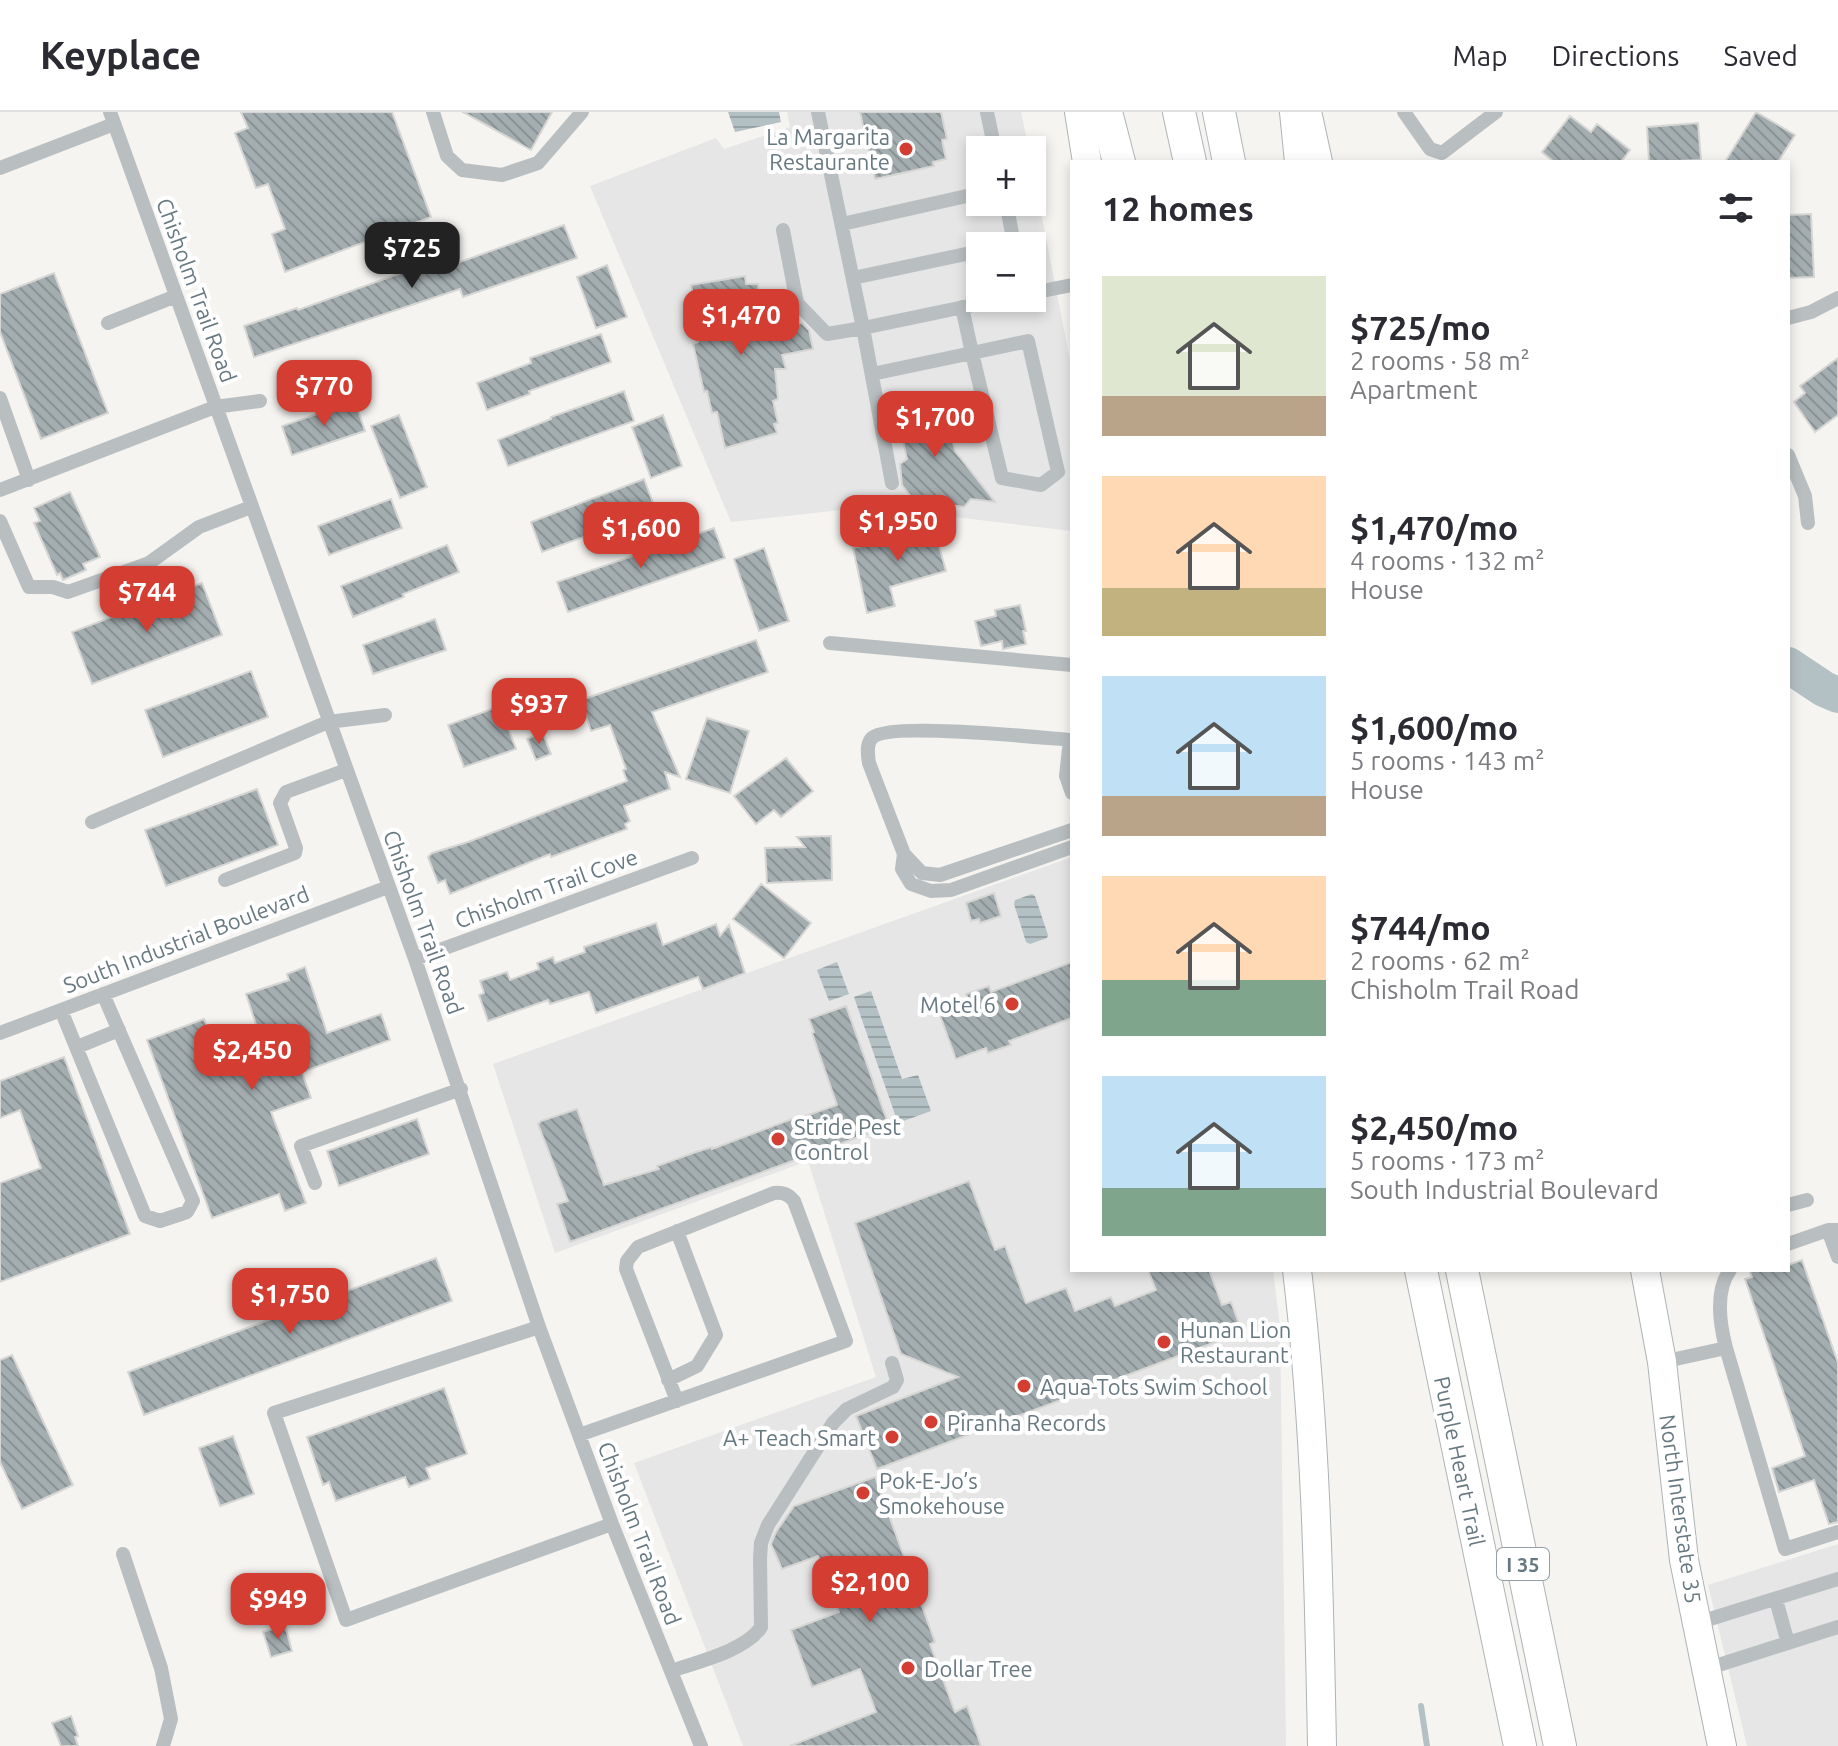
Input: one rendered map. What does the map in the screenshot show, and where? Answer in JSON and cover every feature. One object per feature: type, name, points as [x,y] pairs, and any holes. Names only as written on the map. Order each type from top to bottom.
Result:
[{"type":"highway","points":[[1106,112],[1118,160]]},
{"type":"highway","points":[[1179,112],[1190,160]]},
{"type":"highway","points":[[1219,112],[1229,160]]},
{"type":"highway","points":[[1296,112],[1301,160]]},
{"type":"highway","points":[[1400,1272],[1483,1570]]},
{"type":"highway","name":"Purple Heart Trail","points":[[1421,1272],[1520,1746]]},
{"type":"highway","name":"Purple Heart Trail","points":[[1462,1272],[1560,1746]]},
{"type":"highway","points":[[1471,1272],[1486,1383]]},
{"type":"main road","points":[[1079,112],[1087,160]]},
{"type":"main road","points":[[1307,112],[1318,160]]},
{"type":"main road","points":[[1297,1272],[1304,1322],[1319,1568],[1322,1746]]},
{"type":"main road","name":"North Interstate 35","points":[[1645,1272],[1662,1362],[1684,1560],[1722,1746]]},
{"type":"street","points":[[433,112],[447,156],[462,170],[502,175],[538,163],[582,112]]},
{"type":"street","points":[[818,112],[892,483]]},
{"type":"street","points":[[987,112],[992,136]]},
{"type":"street","points":[[1404,112],[1430,149],[1442,153],[1496,112]]},
{"type":"street","points":[[0,168],[112,118]]},
{"type":"street","name":"Chisholm Trail Road","points":[[112,118],[461,1089],[539,1327],[612,1524],[701,1746]]},
{"type":"street","points":[[842,224],[966,196]]},
{"type":"street","points":[[783,230],[797,303],[827,334],[966,306]]},
{"type":"street","points":[[853,278],[966,254]]},
{"type":"street","points":[[1046,290],[1070,285]]},
{"type":"street","points":[[108,323],[176,296]]},
{"type":"street","points":[[1790,317],[1811,312],[1838,298]]},
{"type":"street","points":[[872,374],[972,353],[1028,341],[1058,472],[1041,485],[1002,478],[972,353],[962,307]]},
{"type":"street","points":[[0,398],[29,480]]},
{"type":"street","points":[[0,490],[215,407],[260,401]]},
{"type":"street","points":[[1790,460],[1805,496],[1808,523]]},
{"type":"street","points":[[0,521],[29,587],[53,587],[68,592],[149,563],[199,527],[251,507]]},
{"type":"street","points":[[830,643],[1070,665]]},
{"type":"street","points":[[92,822],[328,722],[385,715]]},
{"type":"street","points":[[1070,740],[898,730],[880,732],[871,738],[868,748],[869,763],[904,854],[922,873],[940,875],[1070,831]]},
{"type":"street","points":[[1070,747],[1066,776],[1070,787]]},
{"type":"street","points":[[225,880],[295,853],[281,798],[286,792],[346,770]]},
{"type":"street","points":[[904,854],[902,869],[911,884],[931,891],[951,890],[1070,848]]},
{"type":"street","name":"Chisholm Trail Cove","points":[[415,959],[692,858]]},
{"type":"street","name":"South Industrial Boulevard","points":[[0,1033],[388,887]]},
{"type":"street","points":[[61,1010],[145,1216],[160,1221],[187,1212],[193,1201],[103,994]]},
{"type":"street","points":[[77,1047],[119,1030]]},
{"type":"street","points":[[315,1183],[301,1146],[461,1089]]},
{"type":"street","points":[[579,1435],[677,1401],[846,1341],[790,1196],[782,1192],[774,1193],[677,1231],[638,1247],[627,1261],[626,1269],[677,1401]]},
{"type":"street","points":[[1790,1204],[1807,1200]]},
{"type":"street","points":[[1790,1243],[1833,1230],[1838,1257]]},
{"type":"street","points":[[668,1380],[697,1366],[716,1335],[677,1231]]},
{"type":"street","points":[[1729,1272],[1722,1283],[1721,1330],[1785,1549],[1838,1532]]},
{"type":"street","points":[[539,1327],[274,1413],[346,1620],[612,1524]]},
{"type":"street","points":[[1662,1362],[1726,1348]]},
{"type":"street","points":[[671,1671],[744,1644],[755,1636],[761,1627],[761,1543],[768,1525],[833,1423],[847,1409],[893,1387],[897,1380],[892,1363]]},
{"type":"street","points":[[123,1554],[161,1668],[171,1719],[163,1746]]},
{"type":"street","points":[[1697,1623],[1838,1579]]},
{"type":"street","points":[[1776,1600],[1788,1643]]},
{"type":"street","points":[[1706,1669],[1838,1627]]},
{"type":"shaded area","points":[[728,112],[779,112],[781,122],[735,132]]},
{"type":"shaded area","points":[[787,112],[1021,112],[1026,136],[966,136],[966,216],[1042,216],[1045,232],[966,232],[966,312],[1046,312],[1046,238],[1070,360],[1070,531],[869,507],[731,522],[590,186],[716,138],[724,149],[790,127]]},
{"type":"shaded area","points":[[1070,858],[1070,1272],[1273,1272],[1280,1327],[1286,1746],[743,1746],[634,1463],[876,1377],[808,1161],[555,1253],[493,1064]]},
{"type":"shaded area","points":[[1032,894],[1048,935],[1030,944],[1026,942],[1014,904],[1015,900]]},
{"type":"shaded area","points":[[837,962],[849,994],[829,1001],[817,970]]},
{"type":"shaded area","points":[[871,991],[902,1079],[918,1075],[931,1111],[898,1123],[854,997]]},
{"type":"shaded area","points":[[1838,1544],[1838,1746],[1747,1746],[1708,1585]]},
{"type":"building","points":[[241,112],[392,112],[431,217],[285,272],[272,234],[285,229],[268,184],[256,188],[235,133],[248,128]]},
{"type":"building","points":[[463,112],[552,112],[531,150]]},
{"type":"building","name":"La Margarita Restaurante","points":[[860,112],[941,112],[947,139],[942,140],[946,159],[933,162],[934,166],[875,179]]},
{"type":"building","points":[[1756,112],[1795,135],[1779,160],[1726,160]]},
{"type":"building","points":[[1570,116],[1591,132],[1597,124],[1630,150],[1622,160],[1552,160],[1542,152]]},
{"type":"building","points":[[1698,123],[1701,160],[1649,160],[1647,127]]},
{"type":"building","points":[[1811,214],[1814,277],[1790,278],[1790,215]]},
{"type":"building","points":[[564,225],[577,258],[463,297],[460,289],[254,357],[244,326],[440,259],[443,268]]},
{"type":"building","points":[[607,265],[627,317],[596,328],[577,277]]},
{"type":"building","points":[[54,273],[108,413],[41,439],[0,332],[0,294]]},
{"type":"building","points":[[745,276],[746,284],[758,284],[759,302],[764,303],[766,321],[773,319],[775,330],[802,323],[809,330],[813,349],[782,355],[786,369],[775,369],[778,399],[773,401],[777,433],[725,448],[717,412],[712,413],[707,391],[704,392],[693,344],[698,342],[693,320],[698,318],[691,285]]},
{"type":"building","points":[[601,334],[611,362],[529,391],[530,394],[487,410],[477,383],[531,363],[530,358]]},
{"type":"building","points":[[1838,358],[1838,415],[1815,432],[1794,402],[1805,393],[1800,386]]},
{"type":"building","points":[[624,391],[634,421],[508,466],[498,440]]},
{"type":"building","points":[[943,399],[955,451],[995,502],[971,499],[964,507],[914,500],[902,485],[900,464],[907,459],[896,410]]},
{"type":"building","points":[[355,401],[365,431],[292,455],[282,426]]},
{"type":"building","points":[[399,415],[427,487],[400,498],[371,426]]},
{"type":"building","points":[[663,415],[682,466],[651,478],[632,427]]},
{"type":"building","points":[[644,479],[656,511],[542,552],[531,522]]},
{"type":"building","points":[[70,492],[100,557],[83,564],[86,570],[63,580],[60,573],[57,575],[34,523],[40,521],[34,508]]},
{"type":"building","points":[[391,499],[402,528],[329,555],[318,526]]},
{"type":"building","points":[[901,518],[932,521],[946,571],[890,587],[895,606],[867,613],[853,548],[906,536]]},
{"type":"building","points":[[714,528],[725,558],[568,612],[557,582]]},
{"type":"building","points":[[447,545],[459,572],[353,617],[341,586]]},
{"type":"building","points":[[764,548],[789,621],[759,631],[734,559]]},
{"type":"building","points":[[202,583],[222,635],[92,684],[72,632]]},
{"type":"building","points":[[1020,605],[1026,644],[1003,649],[1002,641],[981,646],[975,621],[996,616],[995,610]]},
{"type":"building","points":[[435,619],[446,650],[373,674],[363,645]]},
{"type":"building","points":[[756,640],[768,672],[652,712],[680,777],[665,772],[670,789],[624,806],[630,821],[625,824],[627,829],[551,857],[550,854],[450,894],[445,880],[438,883],[428,857],[432,853],[627,781],[623,770],[626,769],[610,725],[591,731],[581,700]]},
{"type":"building","points":[[251,671],[268,717],[163,757],[145,710]]},
{"type":"building","points":[[500,706],[516,749],[464,767],[448,725]]},
{"type":"building","points":[[707,718],[749,731],[730,793],[686,779]]},
{"type":"building","points":[[542,732],[551,754],[536,760],[527,739]]},
{"type":"building","points":[[786,758],[813,791],[781,817],[774,810],[756,824],[734,796]]},
{"type":"building","points":[[257,789],[278,845],[166,886],[145,830]]},
{"type":"building","points":[[831,836],[832,880],[767,883],[765,848],[805,847],[797,837]]},
{"type":"building","points":[[761,884],[811,923],[784,958],[733,919]]},
{"type":"building","points":[[994,893],[1001,916],[980,923],[979,919],[971,921],[966,903]]},
{"type":"building","points":[[656,923],[663,945],[716,924],[720,936],[729,925],[745,973],[703,989],[698,977],[596,1013],[589,992],[550,1004],[548,1000],[488,1021],[479,995],[484,993],[480,981],[507,972],[510,980],[539,969],[537,963],[553,957],[555,963],[585,952],[584,947]]},
{"type":"building","name":"Motel 6","points":[[1070,963],[1070,1019],[1009,1041],[1011,1045],[988,1053],[986,1048],[956,1059],[938,1010],[968,999],[966,994],[989,986],[991,992]]},
{"type":"building","points":[[305,967],[327,1033],[381,1014],[390,1040],[302,1072],[311,1098],[271,1112],[306,1203],[285,1211],[279,1194],[212,1218],[147,1040],[204,1019],[223,1070],[266,1055],[246,994],[289,980],[287,974]]},
{"type":"building","points":[[846,1006],[889,1126],[570,1242],[557,1204],[568,1201],[538,1124],[541,1121],[577,1109],[604,1185],[659,1169],[657,1166],[837,1105],[809,1019]]},
{"type":"building","points":[[64,1057],[130,1234],[0,1282],[0,1183],[41,1168],[20,1110],[0,1118],[0,1081]]},
{"type":"building","points":[[417,1119],[429,1154],[339,1186],[327,1151]]},
{"type":"building","points":[[969,1181],[995,1250],[1005,1246],[1026,1303],[1066,1288],[1075,1311],[1111,1297],[1115,1306],[1156,1290],[1149,1272],[1210,1272],[1222,1305],[1231,1302],[1242,1332],[877,1469],[856,1416],[958,1377],[901,1354],[855,1223]]},
{"type":"building","points":[[436,1258],[452,1301],[144,1415],[128,1372]]},
{"type":"building","points":[[1802,1260],[1838,1363],[1838,1522],[1829,1524],[1814,1480],[1779,1492],[1772,1468],[1805,1456],[1745,1279],[1752,1277],[1750,1272],[1790,1272],[1790,1264]]},
{"type":"building","points":[[12,1355],[73,1485],[22,1509],[0,1462],[0,1360]]},
{"type":"building","points":[[444,1388],[467,1454],[426,1468],[430,1479],[409,1487],[405,1477],[336,1501],[329,1482],[323,1485],[307,1437]]},
{"type":"building","points":[[233,1436],[254,1494],[220,1506],[199,1448]]},
{"type":"building","points":[[875,1477],[935,1642],[930,1644],[955,1712],[967,1706],[981,1746],[790,1746],[876,1712],[860,1669],[812,1687],[791,1630],[839,1612],[818,1556],[782,1569],[771,1544],[794,1506]]},
{"type":"building","points":[[285,1625],[292,1651],[271,1657],[263,1632]]},
{"type":"building","points":[[71,1716],[78,1746],[61,1746],[52,1723]]},
{"type":"waterway","points":[[1790,666],[1838,695]]},
{"type":"waterway","points":[[1421,1706],[1427,1746]]},
{"type":"place","name":"La Margarita Restaurante","points":[[906,149]]},
{"type":"place","name":"Motel 6","points":[[1012,1004]]},
{"type":"place","name":"Stride Pest Control","points":[[778,1139]]},
{"type":"place","name":"Hunan Lion Restaurant","points":[[1164,1342]]},
{"type":"place","name":"Aqua-Tots Swim School","points":[[1024,1386]]},
{"type":"place","name":"Piranha Records","points":[[931,1422]]},
{"type":"place","name":"A+ Teach Smart","points":[[892,1437]]},
{"type":"place","name":"Pok-E-Jo’s Smokehouse","points":[[863,1493]]},
{"type":"place","name":"Dollar Tree","points":[[908,1668]]}]
